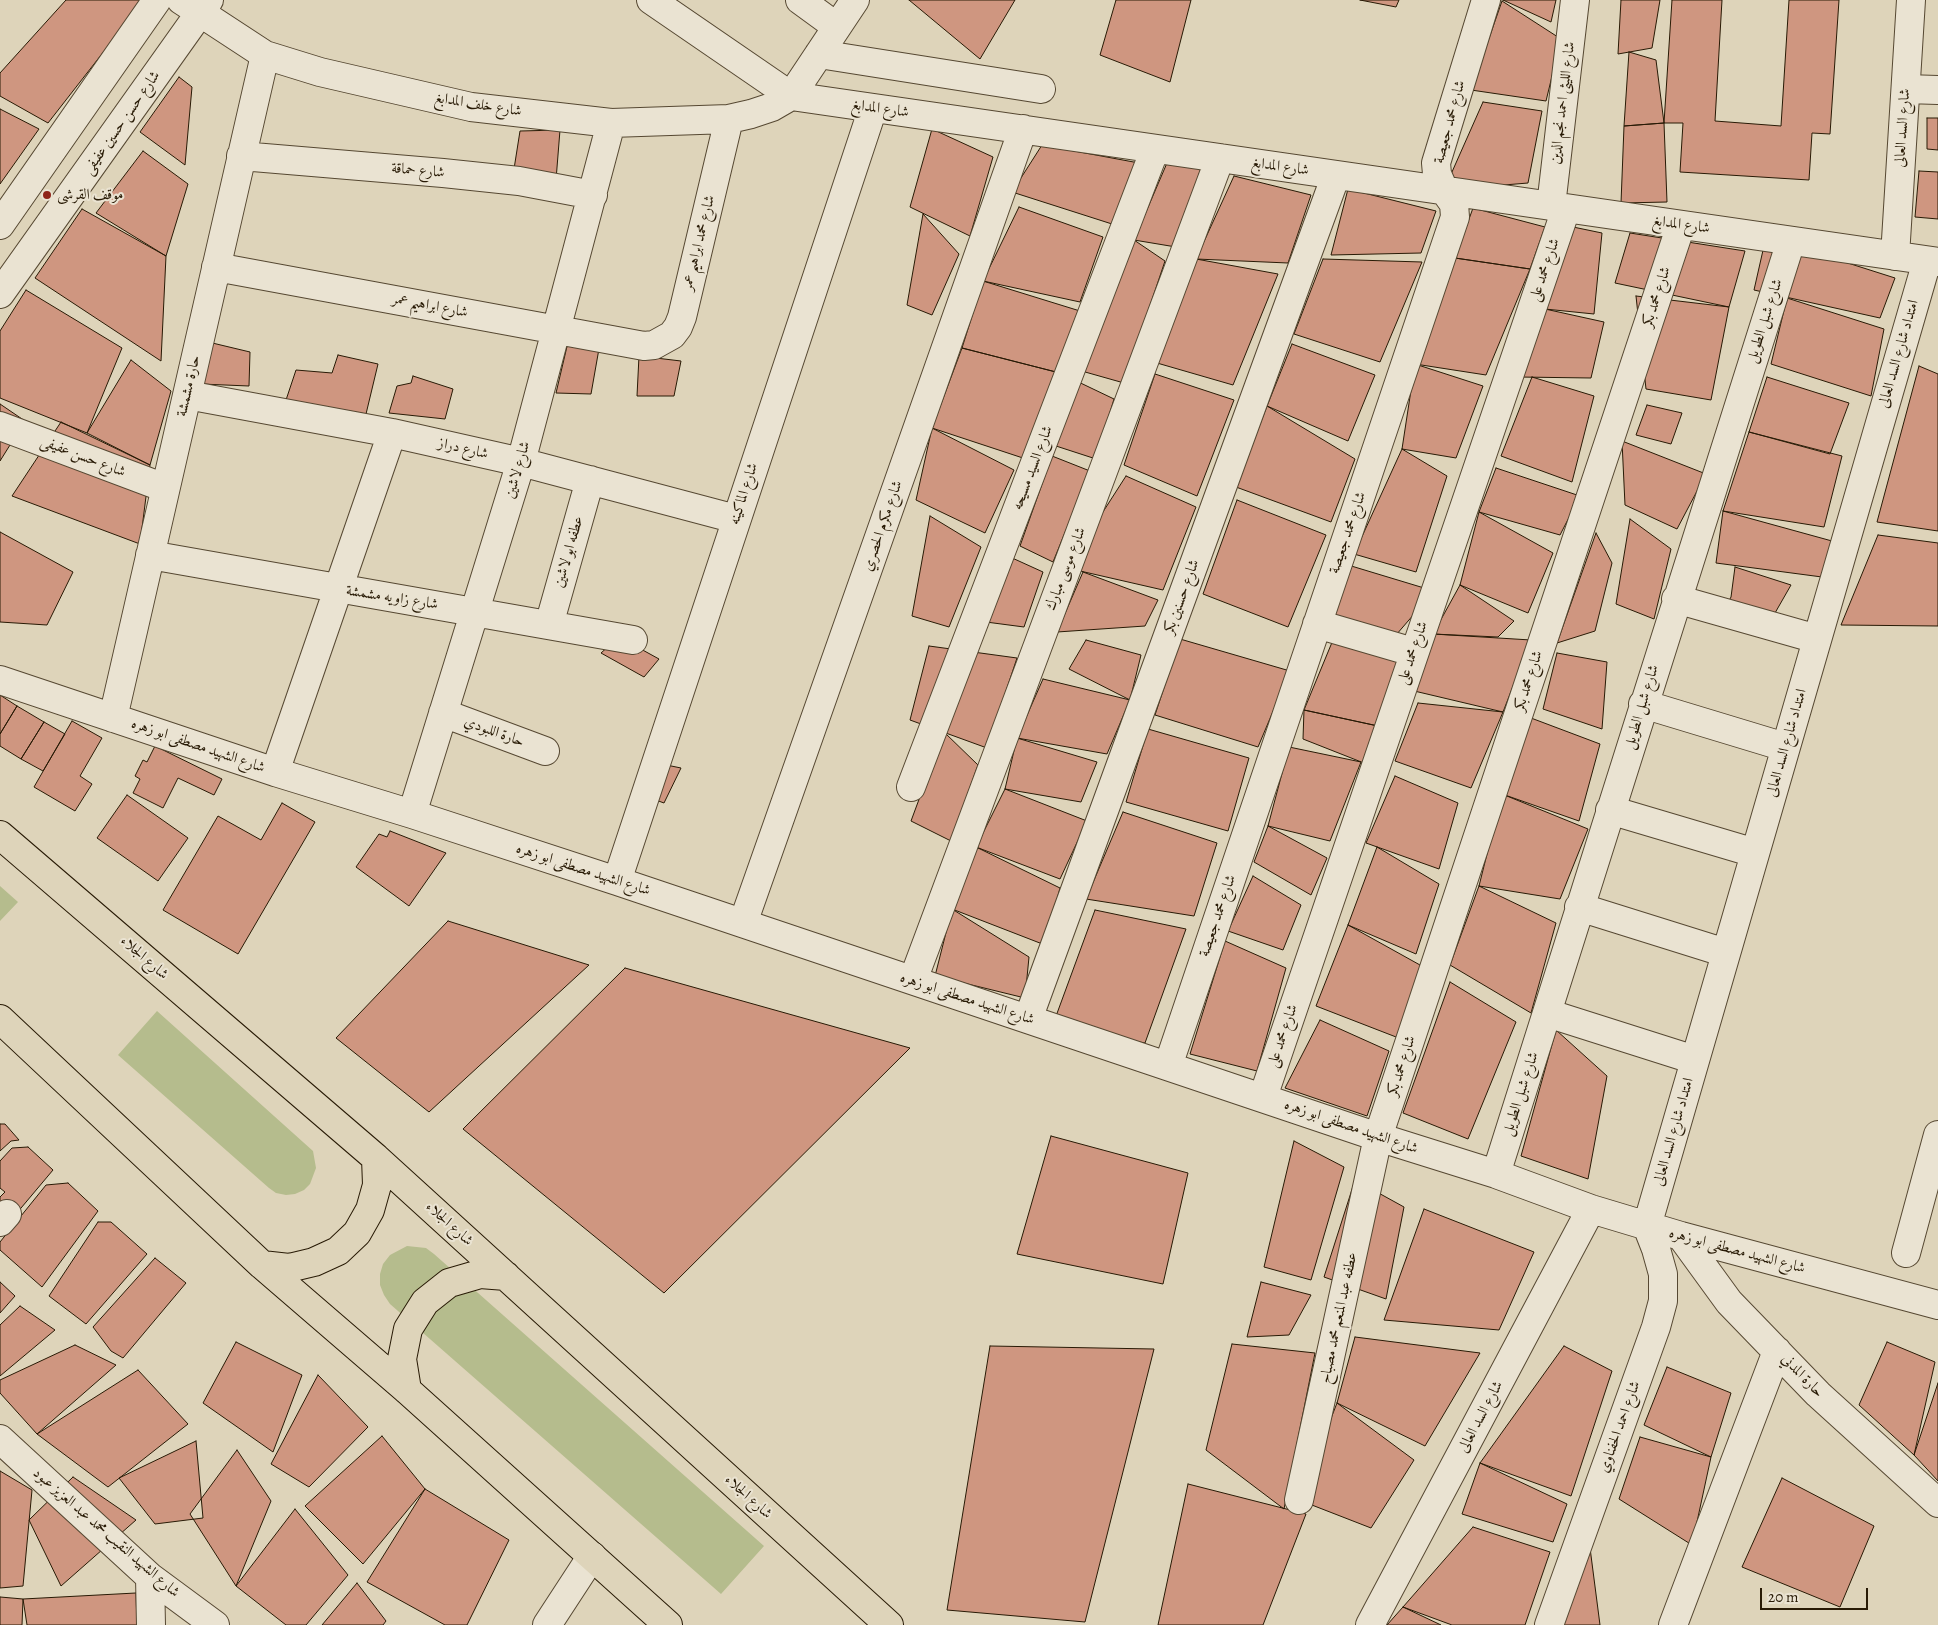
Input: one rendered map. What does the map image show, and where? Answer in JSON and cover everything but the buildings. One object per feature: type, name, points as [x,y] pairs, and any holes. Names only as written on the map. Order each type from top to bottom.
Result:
[{"type":"main road","name":"شارع الجلاء","points":[[0,835],[376,1158],[888,1625]]},
{"type":"main road","points":[[0,1019],[262,1266],[407,1390],[668,1625]]},
{"type":"main road","points":[[262,1266],[289,1268],[314,1262],[338,1251],[357,1233],[370,1210],[377,1184],[376,1158]]},
{"type":"main road","points":[[407,1390],[402,1360],[408,1329],[425,1302],[449,1283],[480,1274],[506,1276]]},
{"type":"street","points":[[0,225],[157,0]]},
{"type":"street","name":"شارع المدابغ","points":[[650,0],[792,96],[1932,261]]},
{"type":"street","points":[[800,0],[837,27]]},
{"type":"street","points":[[792,96],[855,0]]},
{"type":"street","name":"شارع محمد جعيصة","points":[[1168,1066],[1455,217],[1454,204],[1444,190],[1437,174],[1436,163],[1486,0]]},
{"type":"street","name":"شارع الليثى احمد نجم الدين","points":[[1558,208],[1575,0]]},
{"type":"street","name":"شارع السد العالى","points":[[1895,256],[1912,0]]},
{"type":"street","name":"شارع خلف المدابغ","points":[[196,4],[265,55],[320,72],[472,106],[611,123],[729,119],[765,109],[792,96]]},
{"type":"street","name":"شارع حسن حسين عفيفى","points":[[0,294],[196,4]]},
{"type":"street","points":[[819,54],[1041,89]]},
{"type":"street","name":"حارة مشمشة","points":[[113,718],[265,55]]},
{"type":"street","points":[[1906,89],[1938,90]]},
{"type":"street","name":"شارع الماكينه","points":[[617,880],[873,108]]},
{"type":"street","name":"شارع محمد ابراهيم عمر","points":[[644,346],[664,341],[678,327],[729,119]]},
{"type":"street","name":"شارع لاشين","points":[[412,814],[521,462],[611,123]]},
{"type":"street","name":"شارع مكرم الحصري","points":[[743,923],[1023,129]]},
{"type":"street","name":"شارع السيد مسيحه","points":[[911,787],[1155,149]]},
{"type":"street","name":"شارع حماقة","points":[[241,156],[500,179],[593,195]]},
{"type":"street","name":"شارع موسى مبارك","points":[[913,980],[1220,158]]},
{"type":"street","name":"شارع حسنين بكر","points":[[1028,1019],[1336,175]]},
{"type":"street","name":"شارع محمد على","points":[[1262,1097],[1413,652],[1558,208]]},
{"type":"street","name":"شارع محمد بكر","points":[[1378,1137],[1681,226]]},
{"type":"street","name":"شارع شبل الطويل","points":[[1496,1174],[1790,241]]},
{"type":"street","name":"امتداد شارع السد العالى","points":[[1647,1226],[1785,747],[1932,261]]},
{"type":"street","name":"شارع ابراهيم عمر","points":[[216,266],[644,346]]},
{"type":"street","name":"شارع دراز","points":[[187,395],[392,432],[521,462],[736,519]]},
{"type":"street","name":"شارع حسن عفيفى","points":[[0,426],[165,488]]},
{"type":"street","points":[[275,772],[392,432]]},
{"type":"street","name":"عطفه ابو لاشين","points":[[549,625],[590,480]]},
{"type":"street","name":"شارع زاويه مشمشة","points":[[150,555],[633,640]]},
{"type":"street","points":[[1676,599],[1817,639]]},
{"type":"street","points":[[1318,624],[1413,652]]},
{"type":"street","name":"شارع الشهيد مصطفى ابو زهره","points":[[0,680],[275,772],[617,880],[1378,1137],[1496,1174],[1591,1209],[1681,1236],[1938,1305]]},
{"type":"street","points":[[1643,704],[1785,747]]},
{"type":"street","name":"حارة اللبودي","points":[[443,713],[545,751]]},
{"type":"street","points":[[1610,810],[1755,853]]},
{"type":"street","points":[[1580,907],[1726,953]]},
{"type":"street","points":[[1547,1013],[1695,1060]]},
{"type":"street","points":[[1906,1253],[1938,1135]]},
{"type":"street","name":"عطفه عبد المنعم محمد مصباح","points":[[1299,1500],[1378,1137]]},
{"type":"street","name":"شارع السد العالى","points":[[1370,1625],[1591,1209]]},
{"type":"street","name":"شارع احمد الحفناوي","points":[[1549,1625],[1656,1327],[1663,1301],[1663,1274],[1647,1226]]},
{"type":"street","name":"حارة المدني","points":[[1681,1236],[1729,1302],[1818,1394],[1938,1503]]},
{"type":"street","points":[[1673,1625],[1777,1351]]},
{"type":"street","name":"شارع الشهيد النقيب محمد عبد العزيز عبود","points":[[0,1439],[150,1577],[215,1625]]},
{"type":"street","points":[[547,1625],[592,1556]]},
{"type":"street","points":[[150,1577],[151,1625]]},
{"type":"green space","points":[[0,886],[18,902],[0,921]]},
{"type":"green space","points":[[157,1011],[313,1151],[316,1168],[310,1184],[304,1190],[286,1195],[276,1193],[269,1188],[118,1055]]},
{"type":"green space","points":[[407,1246],[426,1248],[434,1254],[764,1546],[721,1594],[390,1304],[380,1285],[380,1274],[383,1264],[390,1255]]},
{"type":"place","name":"موقف القرشى","points":[[47,195]]}]
